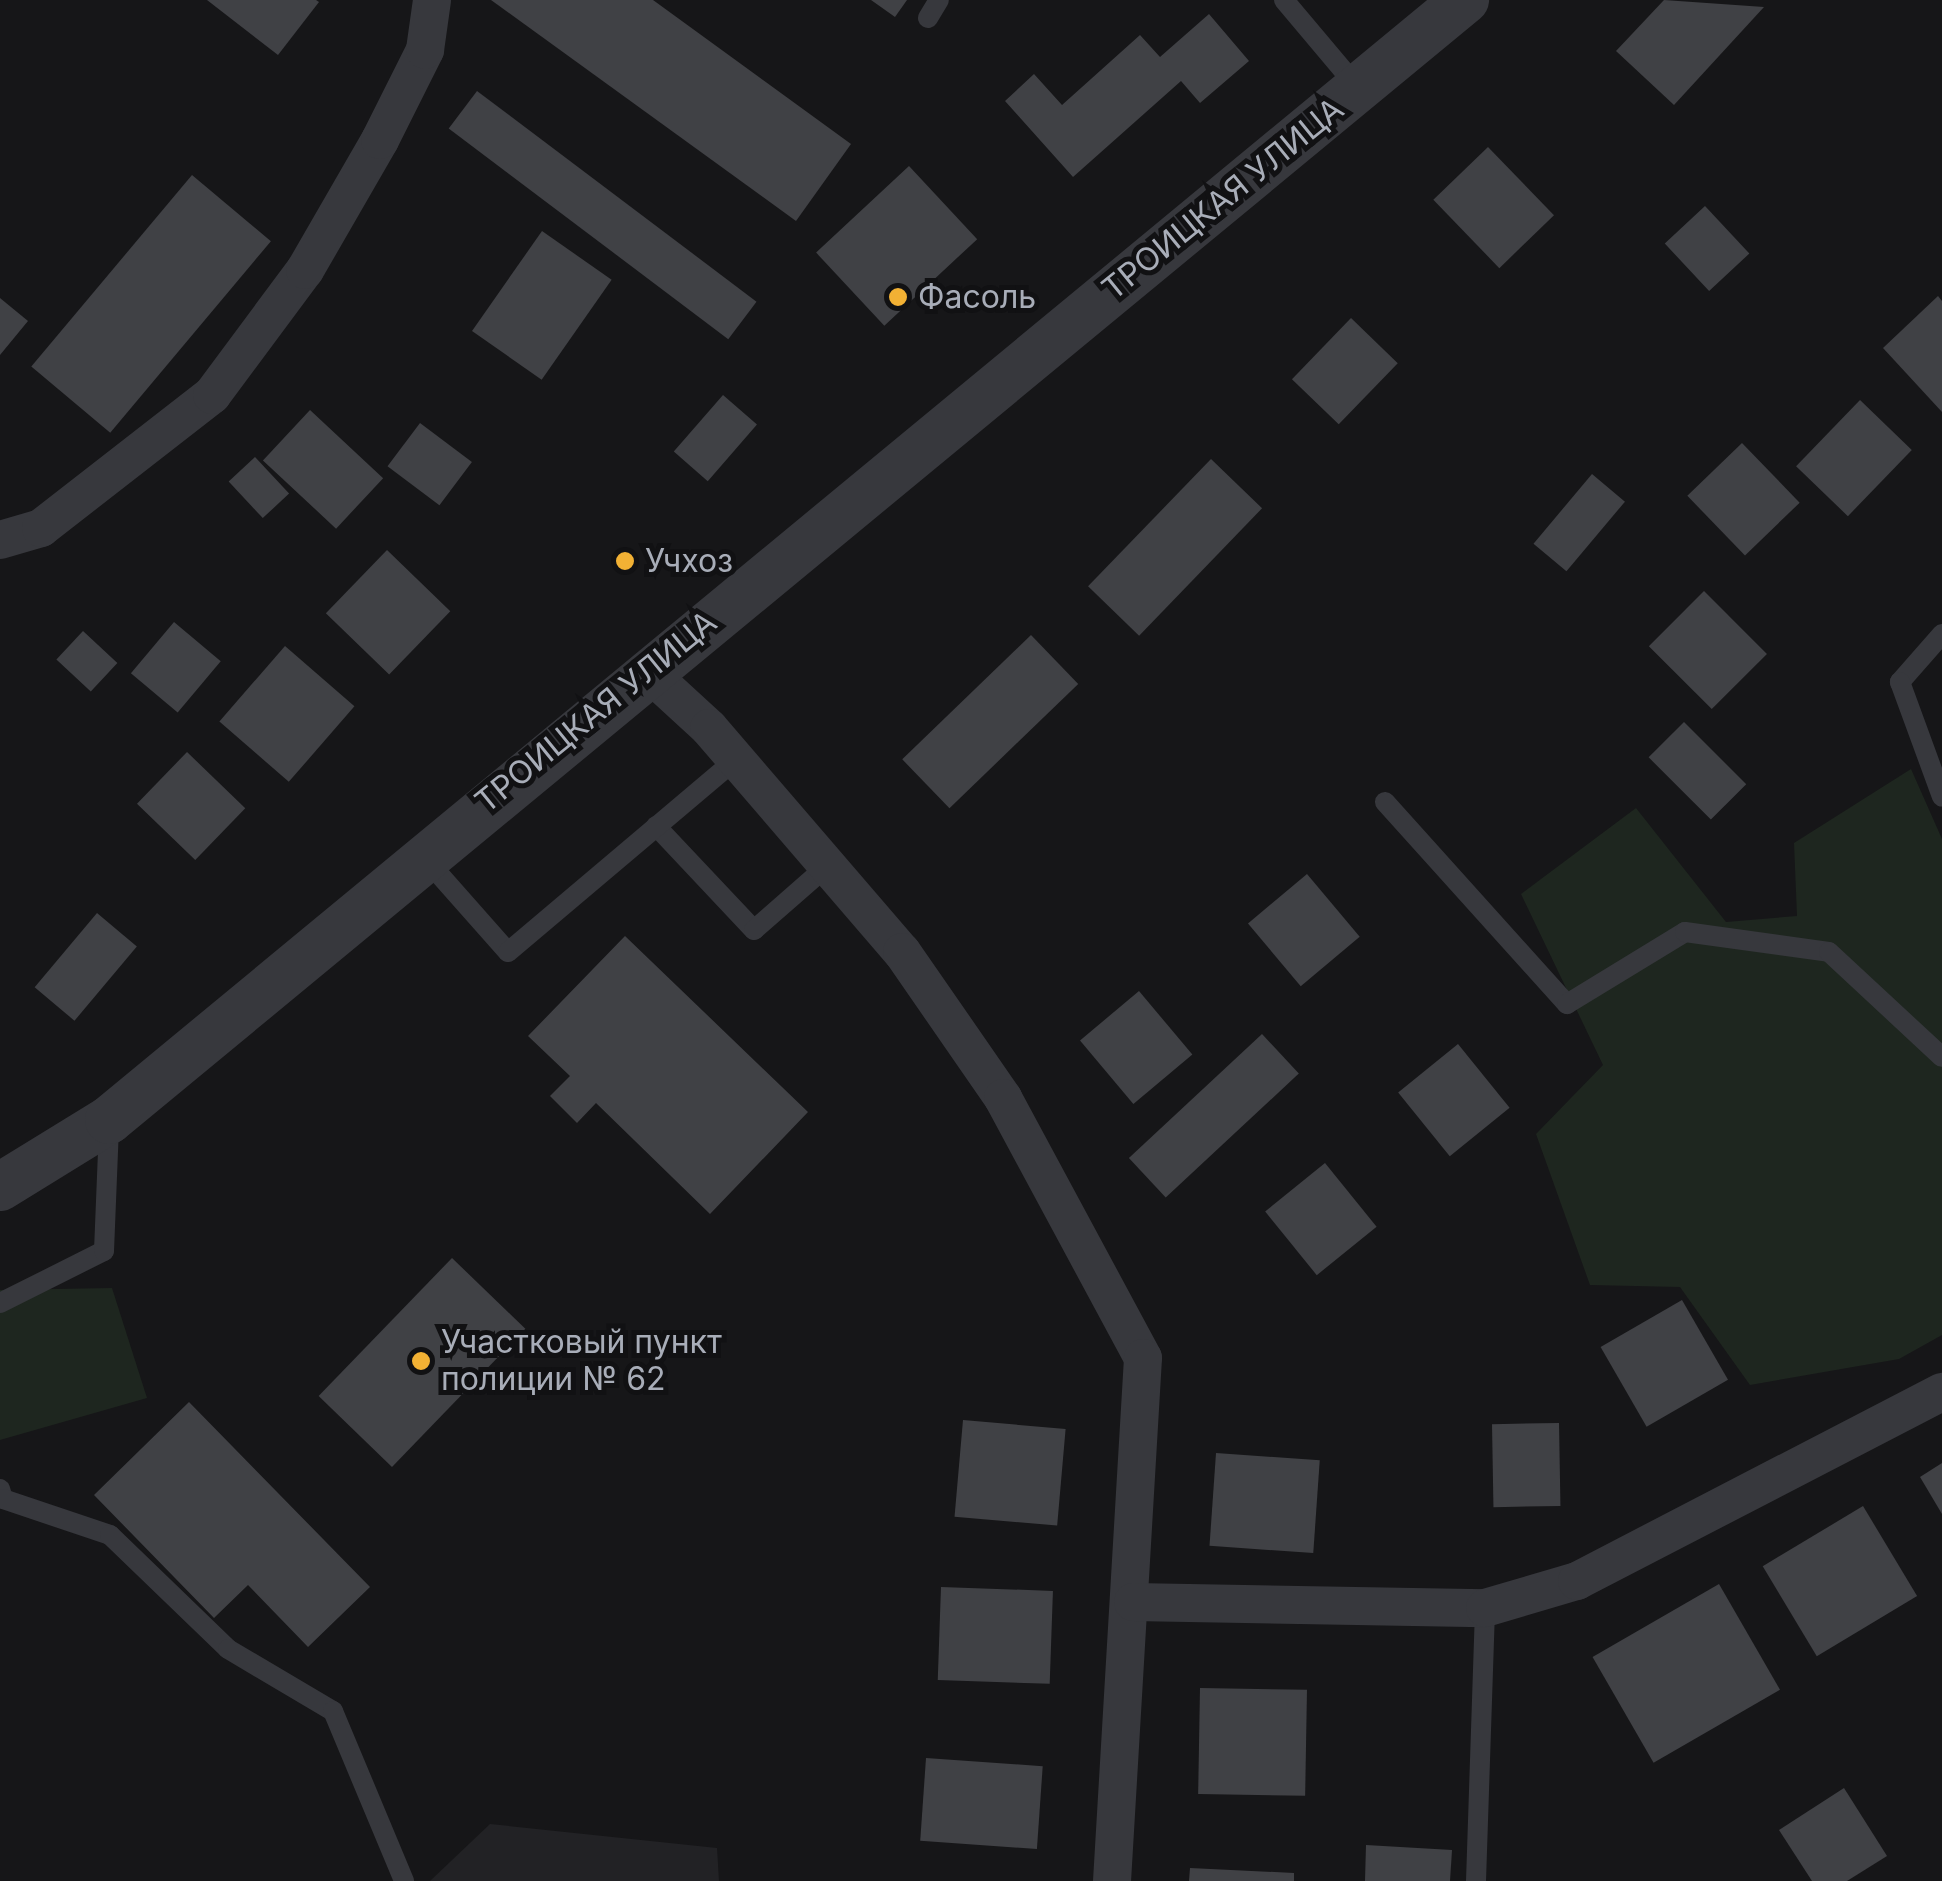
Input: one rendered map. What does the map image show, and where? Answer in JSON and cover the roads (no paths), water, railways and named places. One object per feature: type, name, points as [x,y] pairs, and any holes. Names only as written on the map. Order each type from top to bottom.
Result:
[{"type":"street","points":[[0,540],[41,528],[212,395],[306,270],[380,140],[426,50],[432,0]]},
{"type":"street","name":"ТРОИЦКАЯ УЛИЦА","points":[[0,1187],[109,1120],[422,854],[1465,0]]},
{"type":"street","points":[[647,671],[735,760],[902,952],[1004,1098],[1143,1358],[1133,1602],[1112,1881]]},
{"type":"street","points":[[1133,1602],[1485,1608],[1577,1582],[1942,1392]]},
{"type":"lane","points":[[1284,0],[1358,88]]},
{"type":"lane","points":[[1942,634],[1900,682],[1942,797]]},
{"type":"lane","points":[[422,854],[508,952],[735,760]]},
{"type":"lane","points":[[1384,802],[1566,1004],[1684,932],[1829,952],[1942,1057]]},
{"type":"lane","points":[[656,826],[754,930],[827,866]]},
{"type":"lane","points":[[0,1303],[104,1252],[109,1120]]},
{"type":"lane","points":[[0,1490],[3,1499],[110,1535],[228,1649],[333,1711],[404,1881]]},
{"type":"lane","points":[[1476,1881],[1485,1608]]},
{"type":"place","name":"Фасоль","points":[[898,297]]},
{"type":"place","name":"Учхоз","points":[[625,561]]},
{"type":"place","name":"Участковый пункт полиции № 62","points":[[421,1361]]}]
